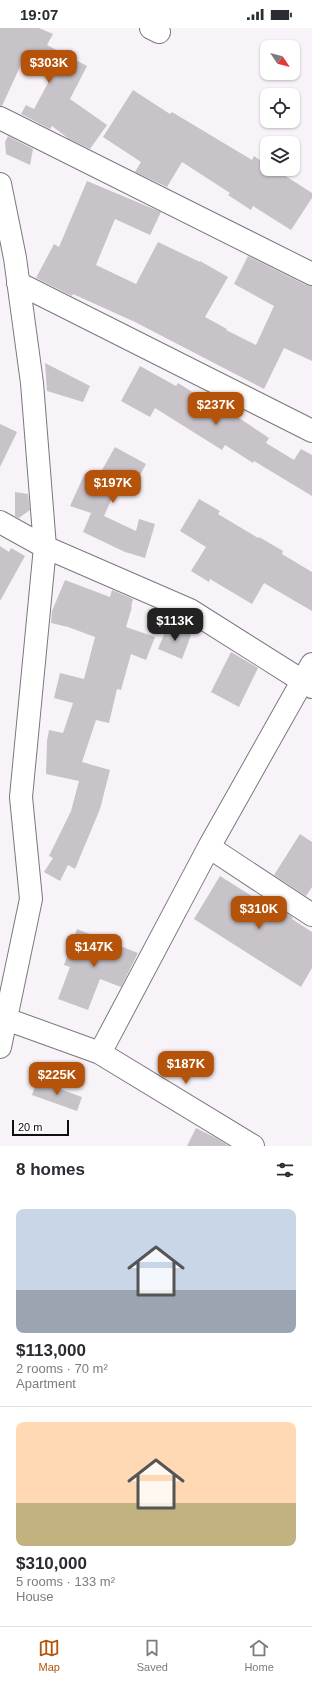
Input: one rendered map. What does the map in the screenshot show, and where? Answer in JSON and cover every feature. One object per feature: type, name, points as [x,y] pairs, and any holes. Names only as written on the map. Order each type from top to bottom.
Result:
[{"type":"street","points":[[0,118],[312,274]]},
{"type":"street","points":[[0,184],[18,283],[32,384],[45,547],[21,797],[31,899],[0,1047]]},
{"type":"street","points":[[18,283],[312,431]]},
{"type":"street","points":[[0,522],[45,547],[190,610],[309,677],[209,847],[100,1053]]},
{"type":"street","points":[[209,847],[312,914]]},
{"type":"street","points":[[6,1019],[100,1053],[253,1146]]},
{"type":"building","points":[[0,28],[39,28],[53,34],[47,45],[87,66],[70,99],[107,125],[90,149],[69,139],[52,126],[50,129],[21,114],[26,105],[34,109],[54,72],[24,58],[2,106],[0,106]]},
{"type":"building","points":[[133,90],[170,114],[172,112],[252,160],[254,156],[260,160],[260,176],[286,176],[312,193],[312,198],[291,230],[253,206],[251,210],[228,195],[230,193],[182,162],[167,187],[135,172],[141,162],[103,137]]},
{"type":"building","points":[[8,136],[33,149],[30,165],[6,154],[5,142]]},
{"type":"building","points":[[87,181],[161,212],[150,235],[115,219],[96,265],[136,284],[158,242],[200,261],[228,277],[205,317],[227,329],[226,330],[256,345],[274,306],[234,284],[248,256],[306,285],[312,286],[312,361],[284,348],[264,389],[135,322],[73,294],[72,296],[36,278],[54,244],[59,247]]},
{"type":"building","points":[[45,363],[90,386],[83,402],[47,391]]},
{"type":"building","points":[[140,366],[176,386],[178,383],[216,407],[218,404],[269,438],[266,443],[294,460],[301,449],[312,455],[312,496],[254,461],[253,463],[225,445],[222,450],[155,408],[150,417],[121,401]]},
{"type":"building","points":[[0,424],[17,432],[0,467]]},
{"type":"building","points":[[115,447],[146,464],[131,492],[118,485],[104,516],[136,531],[139,519],[155,524],[145,558],[125,552],[83,532],[91,513],[70,506],[85,473],[97,479]]},
{"type":"building","points":[[15,492],[28,494],[30,510],[19,518],[15,516]]},
{"type":"building","points":[[199,499],[220,511],[218,514],[283,551],[282,554],[312,572],[312,611],[264,583],[252,604],[210,579],[209,582],[191,571],[206,547],[180,531]]},
{"type":"building","points":[[0,546],[9,552],[11,548],[25,556],[0,601]]},
{"type":"building","points":[[65,580],[110,597],[112,590],[133,599],[126,627],[155,637],[146,660],[131,654],[121,690],[117,689],[109,723],[96,720],[82,762],[110,770],[100,809],[75,869],[68,865],[60,881],[44,872],[53,858],[49,856],[71,811],[79,781],[46,774],[47,741],[49,730],[63,733],[73,703],[54,698],[60,673],[84,679],[95,637],[68,627],[51,623],[52,611]]},
{"type":"building","points":[[168,625],[191,635],[182,659],[158,649]]},
{"type":"building","points":[[231,652],[258,668],[239,707],[211,692]]},
{"type":"building","points":[[300,834],[312,842],[312,887],[306,896],[274,875]]},
{"type":"building","points":[[220,876],[258,900],[261,896],[293,917],[292,919],[312,932],[312,968],[301,987],[194,919]]},
{"type":"building","points":[[77,929],[138,953],[121,987],[100,979],[88,1010],[58,999],[70,967],[64,965]]},
{"type":"building","points":[[37,1081],[82,1097],[77,1111],[32,1095]]},
{"type":"building","points":[[196,1128],[216,1138],[229,1146],[187,1146]]}]
